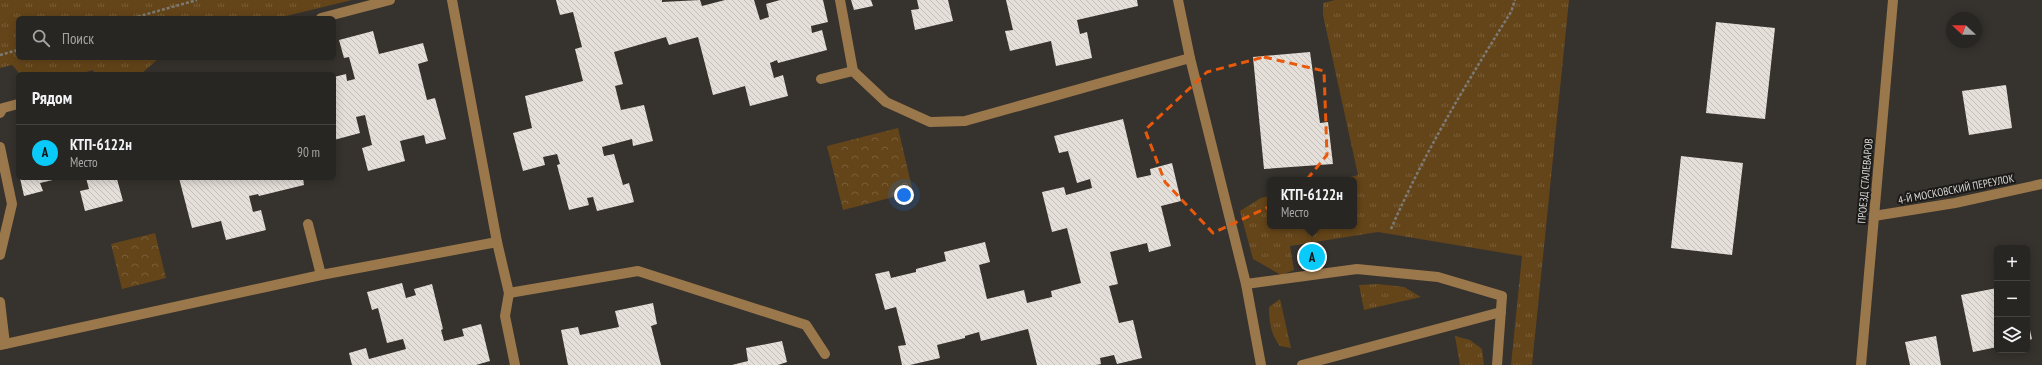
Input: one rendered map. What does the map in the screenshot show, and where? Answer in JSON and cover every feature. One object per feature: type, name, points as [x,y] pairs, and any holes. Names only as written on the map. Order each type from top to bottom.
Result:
[{"type":"street","points":[[328,16],[390,0]]},
{"type":"street","points":[[452,0],[497,242],[509,293],[504,316],[515,365]]},
{"type":"street","points":[[840,0],[853,71],[886,102],[930,122],[965,121],[1190,58]]},
{"type":"street","points":[[1178,0],[1190,58],[1246,284],[1261,365]]},
{"type":"street","name":"ПРОЕЗД СТАЛЕВАРОВ","points":[[1861,365],[1893,0]]},
{"type":"street","points":[[821,79],[853,71]]},
{"type":"street","points":[[0,113],[3,108],[16,105]]},
{"type":"street","points":[[0,147],[12,204],[0,255]]},
{"type":"street","name":"4-Й МОСКОВСКИЙ ПЕРЕУЛОК","points":[[1874,216],[1955,203],[2042,184]]},
{"type":"street","points":[[308,224],[321,275]]},
{"type":"street","points":[[0,302],[2,345],[321,275],[497,242]]},
{"type":"street","points":[[1246,284],[1357,268],[1438,277],[1502,296],[1497,365]]},
{"type":"street","points":[[509,293],[638,271],[806,324],[824,354]]},
{"type":"street","points":[[1302,365],[1501,312]]},
{"type":"path","points":[[139,16],[197,0]]},
{"type":"path","points":[[1391,229],[1408,189],[1421,164],[1460,93],[1511,12],[1515,0]]},
{"type":"path","points":[[0,55],[16,51]]},
{"type":"highlighted area","points":[[1264,57],[1324,71],[1327,155],[1294,195],[1213,233],[1165,182],[1145,130],[1207,72]]},
{"type":"green space","points":[[0,0],[352,0],[286,16],[16,16],[16,60],[157,60],[143,72],[94,72],[93,70],[86,72],[18,72],[12,65],[0,68]]},
{"type":"green space","points":[[1335,0],[1569,0],[1532,365],[1511,365],[1522,256],[1378,232],[1290,246],[1294,270],[1281,275],[1253,259],[1240,211],[1261,198],[1267,197],[1267,229],[1357,229],[1357,177],[1350,177],[1358,175],[1323,15],[1323,3]]},
{"type":"green space","points":[[898,128],[913,192],[843,210],[827,146]]},
{"type":"green space","points":[[155,233],[166,278],[122,289],[111,244]]},
{"type":"green space","points":[[1378,284],[1404,287],[1421,297],[1364,310],[1359,285]]},
{"type":"green space","points":[[1280,299],[1291,348],[1280,346],[1274,337],[1271,328],[1269,307]]},
{"type":"green space","points":[[1455,336],[1470,340],[1482,349],[1484,365],[1460,365]]},
{"type":"building","points":[[556,0],[662,0],[662,2],[700,0],[702,6],[725,0],[754,0],[760,20],[769,17],[766,4],[780,0],[823,0],[828,22],[811,26],[812,33],[822,30],[827,50],[778,63],[777,60],[770,63],[774,78],[783,75],[788,96],[750,106],[745,86],[713,95],[698,37],[669,45],[666,37],[614,52],[623,84],[615,86],[621,110],[644,105],[653,141],[633,146],[632,139],[602,147],[604,156],[614,154],[623,185],[629,183],[634,202],[597,211],[593,197],[587,198],[589,205],[569,210],[557,165],[560,164],[557,154],[543,157],[545,165],[523,171],[513,133],[532,128],[525,96],[583,81],[575,49],[582,47],[573,12],[560,15]]},
{"type":"building","points":[[851,0],[871,0],[873,6],[854,10]]},
{"type":"building","points":[[917,0],[948,0],[953,21],[915,30],[911,10],[919,9]]},
{"type":"building","points":[[1006,0],[1137,0],[1138,6],[1077,20],[1080,34],[1087,32],[1092,58],[1056,66],[1051,41],[1010,51],[1005,31],[1013,30]]},
{"type":"building","points":[[1716,22],[1775,28],[1765,119],[1706,113]]},
{"type":"building","points":[[373,31],[379,54],[423,43],[428,61],[418,64],[427,100],[435,98],[446,139],[426,144],[424,135],[400,141],[405,161],[368,171],[362,148],[372,145],[365,115],[356,117],[360,133],[336,139],[336,76],[346,74],[347,81],[355,79],[349,57],[344,58],[339,40]]},
{"type":"building","points":[[1310,52],[1320,123],[1328,122],[1333,164],[1264,169],[1253,57]]},
{"type":"building","points":[[2006,85],[2012,128],[1969,135],[1962,91]]},
{"type":"building","points":[[1123,119],[1137,178],[1151,175],[1150,169],[1172,163],[1181,201],[1161,206],[1171,246],[1149,252],[1147,243],[1110,252],[1118,284],[1109,286],[1119,323],[1133,320],[1142,358],[1117,364],[1114,355],[1100,358],[1101,364],[1096,365],[1037,365],[1028,329],[981,341],[979,332],[965,336],[965,338],[937,345],[940,358],[910,365],[902,365],[898,346],[906,345],[896,307],[885,310],[875,274],[889,271],[891,278],[916,272],[916,269],[946,261],[944,252],[985,242],[990,262],[979,265],[987,299],[1024,290],[1027,303],[1052,297],[1051,291],[1081,283],[1067,228],[1052,232],[1042,192],[1064,187],[1066,195],[1092,188],[1090,179],[1077,183],[1068,151],[1059,153],[1054,136]]},
{"type":"building","points":[[1681,156],[1743,163],[1732,255],[1671,248]]},
{"type":"building","points":[[20,180],[53,180],[40,183],[43,191],[24,196]]},
{"type":"building","points":[[87,180],[117,180],[123,201],[85,211],[80,191],[89,189]]},
{"type":"building","points":[[180,180],[303,180],[304,185],[259,196],[258,194],[249,196],[253,212],[261,210],[266,230],[226,240],[221,221],[192,228]]},
{"type":"building","points":[[1321,246],[1325,264],[1302,269],[1298,251]]},
{"type":"building","points":[[402,283],[406,298],[416,295],[414,289],[432,284],[443,329],[441,330],[444,341],[464,336],[462,329],[481,324],[490,361],[476,365],[352,365],[349,353],[366,348],[369,359],[406,349],[403,339],[387,343],[378,308],[372,310],[367,292]]},
{"type":"building","points":[[1994,289],[1994,348],[1973,352],[1961,295]]},
{"type":"building","points":[[653,303],[657,324],[651,326],[661,365],[568,365],[561,330],[578,327],[580,335],[619,327],[615,311]]},
{"type":"building","points":[[1936,336],[1941,365],[1910,365],[1905,342]]},
{"type":"building","points":[[782,341],[787,362],[778,365],[732,365],[748,361],[746,348]]},
{"type":"place","name":"КТП-6122н","points":[[1312,257]]}]
